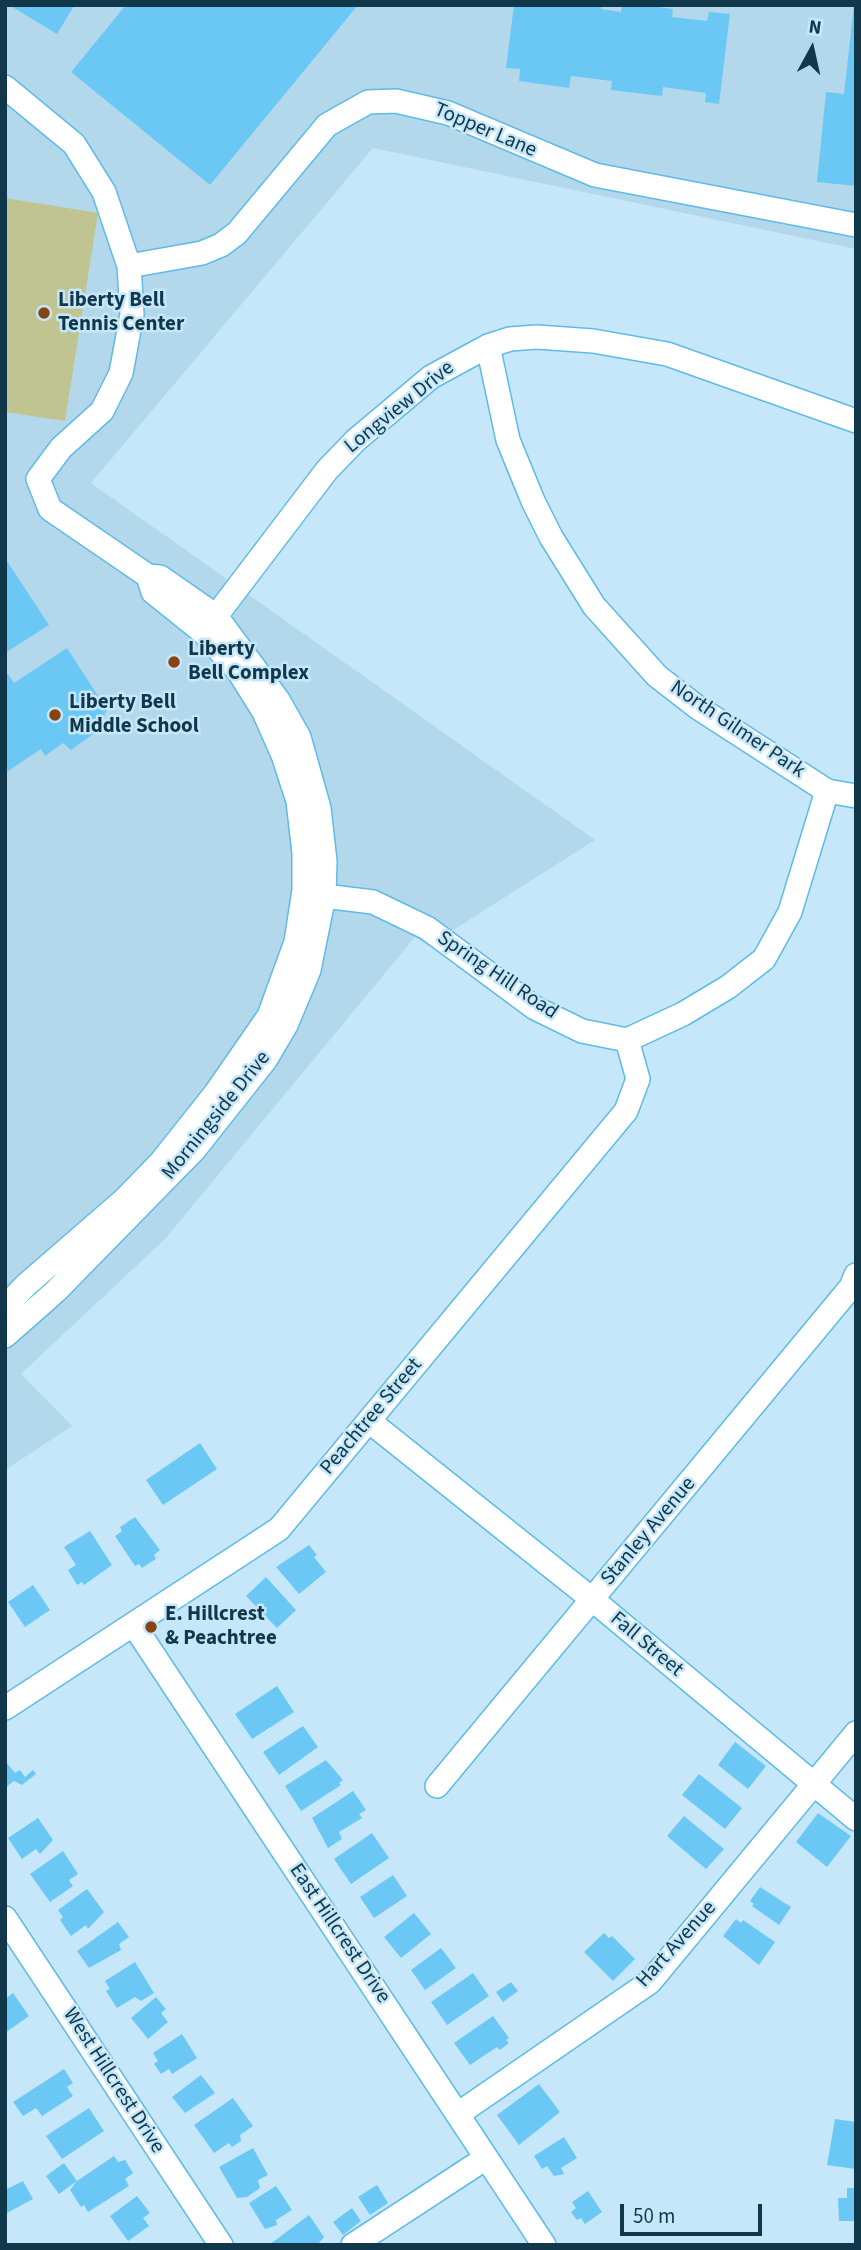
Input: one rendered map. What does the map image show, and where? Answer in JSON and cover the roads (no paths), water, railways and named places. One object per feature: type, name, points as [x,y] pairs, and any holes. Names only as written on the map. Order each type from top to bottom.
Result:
[{"type":"street","points":[[5,87],[74,144],[104,192],[129,266],[132,314],[121,373],[102,411],[61,448],[38,479],[50,509],[148,576],[160,577],[210,624]]},
{"type":"street","name":"Topper Lane","points":[[129,266],[202,253],[221,245],[244,225],[327,125],[368,102],[396,100],[448,113],[595,176],[856,225]]},
{"type":"street","name":"Longview Drive","points":[[210,624],[327,470],[356,440],[431,377],[488,346],[510,339],[537,337],[593,341],[667,354],[856,421]]},
{"type":"street","name":"North Gilmer Park","points":[[488,346],[509,439],[533,502],[551,537],[594,606],[657,676],[697,707],[827,791],[856,796]]},
{"type":"street","name":"Morningside Drive","points":[[5,1336],[56,1291],[180,1166],[259,1069],[286,1025],[309,970],[324,896],[325,861],[319,808],[299,737],[278,700],[210,624]]},
{"type":"street","name":"Morningside Drive","points":[[5,1307],[124,1200],[161,1162],[254,1040],[269,1016],[290,964],[304,890],[304,853],[298,801],[283,755],[264,712],[210,624]]},
{"type":"street","points":[[627,1040],[683,1014],[728,987],[764,959],[790,912],[827,791]]},
{"type":"street","name":"Spring Hill Road","points":[[324,896],[373,902],[427,928],[535,1008],[582,1031],[627,1040]]},
{"type":"street","name":"Peachtree Street","points":[[5,1707],[279,1529],[626,1111],[638,1079],[627,1040]]},
{"type":"street","name":"Stanley Avenue","points":[[437,1786],[851,1287],[856,1275]]},
{"type":"street","name":"Fall Street","points":[[369,1421],[593,1600],[813,1786],[856,1819]]},
{"type":"street","name":"East Hillcrest Drive","points":[[133,1624],[544,2245]]},
{"type":"street","name":"Hart Avenue","points":[[458,2114],[650,1982],[856,1732]]},
{"type":"street","name":"West Hillcrest Drive","points":[[5,1918],[221,2245]]},
{"type":"street","points":[[353,2245],[486,2158]]},
{"type":"place","name":"Liberty Bell Tennis Center","points":[[44,313]]},
{"type":"place","name":"Liberty Bell Complex","points":[[174,662]]},
{"type":"place","name":"Liberty Bell Middle School","points":[[55,715]]},
{"type":"place","name":"E. Hillcrest & Peachtree","points":[[151,1627]]}]
